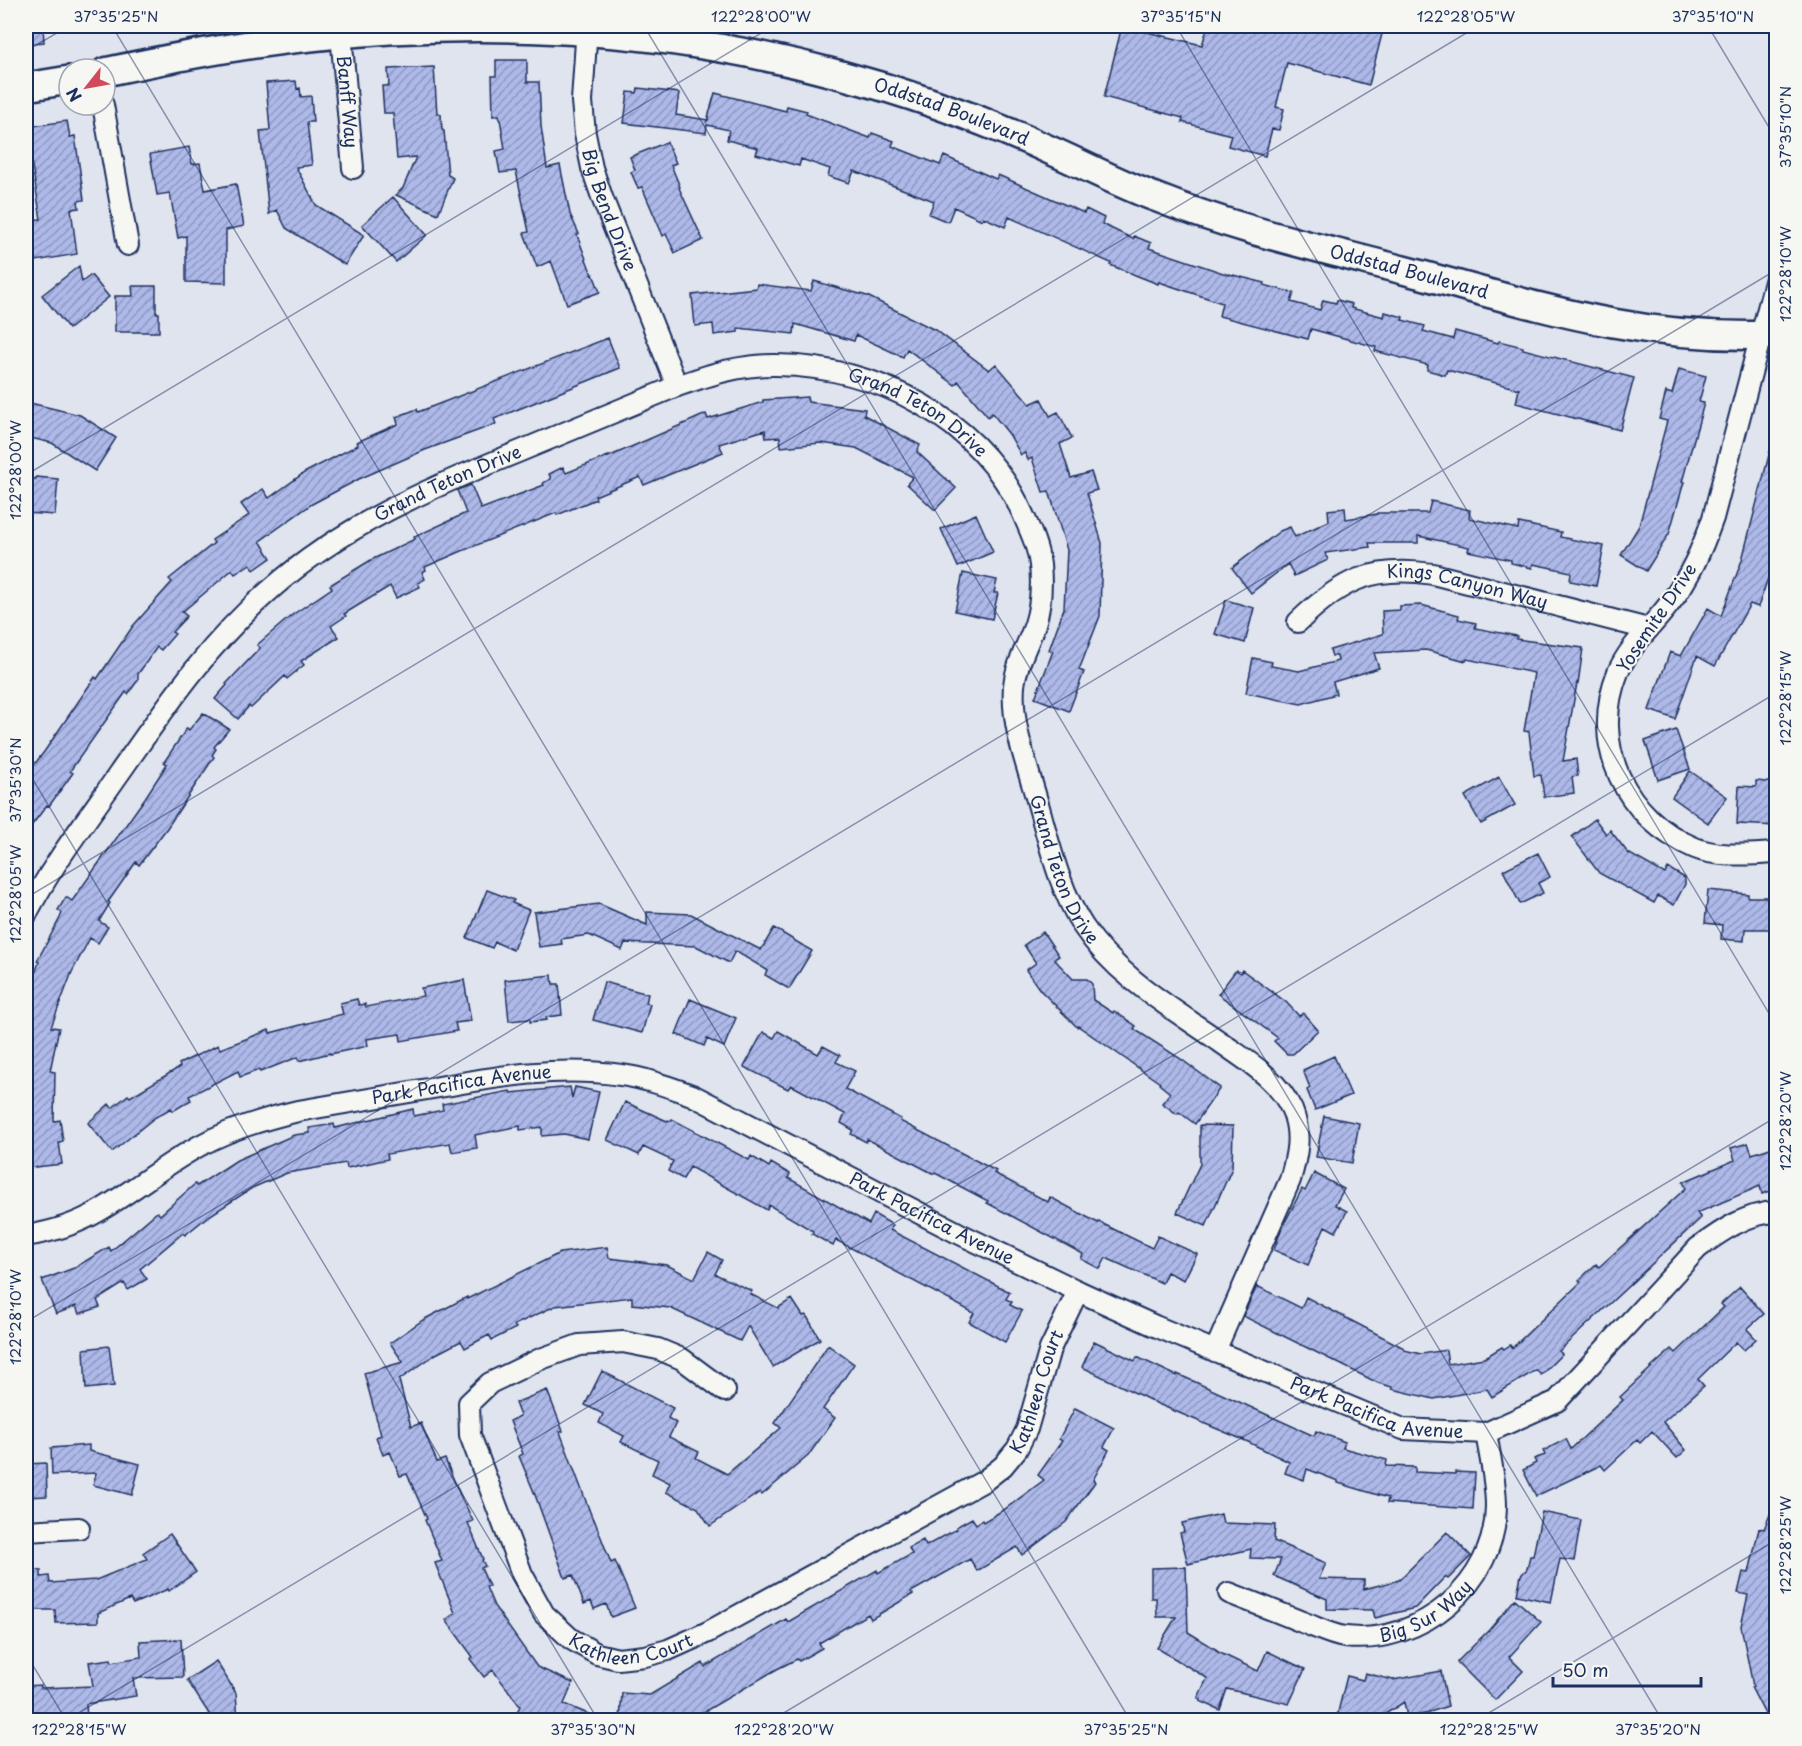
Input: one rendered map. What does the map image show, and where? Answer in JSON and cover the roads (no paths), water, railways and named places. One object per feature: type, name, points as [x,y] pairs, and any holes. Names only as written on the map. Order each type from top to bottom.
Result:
[{"type":"street","name":"Oddstad Boulevard","points":[[117,70],[226,48],[341,34],[473,27],[587,29],[734,50],[842,75],[920,99],[1004,130],[1148,195],[1199,215],[1265,234],[1613,323],[1714,334],[1768,335]]},
{"type":"street","name":"Big Bend Drive","points":[[587,29],[582,101],[585,134],[592,168],[677,386]]},
{"type":"street","name":"Banff Way","points":[[341,34],[353,168]]},
{"type":"street","points":[[26,87],[57,82]]},
{"type":"street","points":[[105,117],[128,245]]},
{"type":"street","name":"Yosemite Drive","points":[[1776,278],[1768,335],[1702,549],[1687,578],[1631,650],[1619,670],[1611,695],[1608,720],[1610,746],[1617,772],[1629,796],[1647,818],[1671,836],[1697,849],[1725,854],[1776,853]]},
{"type":"street","name":"Grand Teton Drive","points":[[26,915],[51,872],[190,673],[221,638],[270,590],[334,542],[404,501],[441,483],[707,375],[738,368],[772,365],[809,366],[843,372],[879,384],[914,400],[946,420],[973,442],[997,469],[1017,500],[1031,531],[1040,562],[1041,594],[1034,625],[1022,654],[1014,685],[1015,714],[1058,876],[1073,910],[1093,941],[1116,966],[1145,990],[1261,1071],[1279,1089],[1292,1109],[1298,1131],[1298,1154],[1290,1180],[1215,1351]]},
{"type":"street","name":"Kings Canyon Way","points":[[1298,622],[1337,588],[1360,578],[1386,571],[1410,571],[1433,574],[1648,629]]},
{"type":"street","name":"Park Pacifica Avenue","points":[[26,1236],[68,1226],[97,1213],[199,1146],[230,1131],[265,1119],[298,1111],[512,1074],[587,1071],[623,1075],[692,1095],[958,1233],[1078,1291],[1155,1326],[1403,1429],[1486,1433],[1557,1401],[1698,1248],[1721,1231],[1746,1218],[1776,1212]]},
{"type":"street","name":"Kathleen Court","points":[[725,1391],[682,1359],[658,1349],[623,1342],[579,1345],[538,1360],[490,1383],[469,1402],[470,1436],[522,1574],[543,1614],[571,1640],[597,1654],[618,1659],[645,1656],[668,1650],[708,1632],[984,1481],[1003,1466],[1017,1449],[1028,1429],[1050,1349],[1078,1291]]},
{"type":"street","name":"Big Sur Way","points":[[1229,1593],[1324,1631],[1345,1637],[1397,1633],[1424,1622],[1460,1595],[1476,1574],[1487,1552],[1494,1529],[1496,1506],[1486,1433]]},
{"type":"street","points":[[26,1531],[79,1528]]}]
